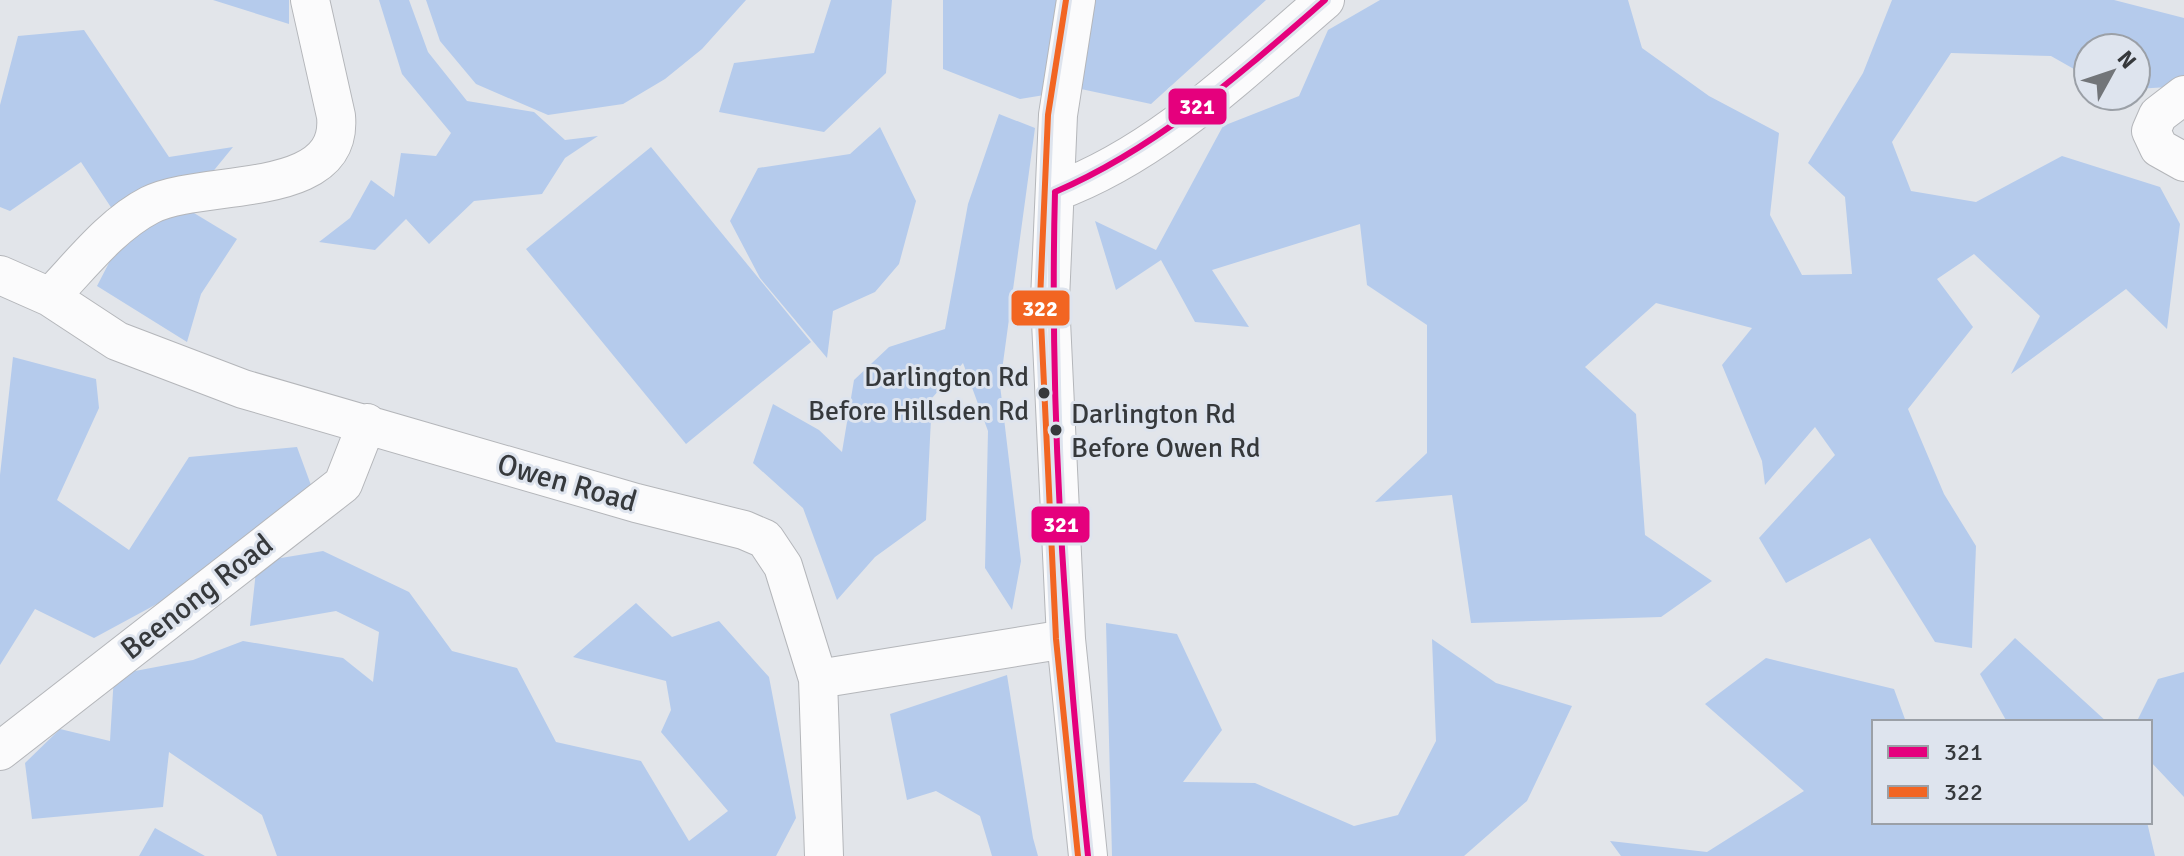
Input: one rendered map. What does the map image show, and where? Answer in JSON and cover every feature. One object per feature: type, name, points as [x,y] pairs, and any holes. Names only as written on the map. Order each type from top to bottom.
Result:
[{"type":"street","points":[[50,297],[97,247],[150,206],[181,194],[293,177],[318,165],[332,149],[338,135],[310,0]]},
{"type":"street","points":[[1076,0],[1058,115],[1050,300],[1066,639],[1088,856]]},
{"type":"street","points":[[1055,192],[1100,176],[1169,130],[1325,0]]},
{"type":"street","points":[[2184,95],[2158,115],[2151,131],[2159,148],[2184,162]]},
{"type":"street","name":"Owen Road","points":[[0,275],[50,297],[117,341],[243,389],[636,503],[744,530],[765,539],[783,566],[818,679],[824,856]]},
{"type":"street","name":"Beenong Road","points":[[0,751],[343,484],[367,423]]},
{"type":"street","points":[[818,679],[1066,639]]},
{"type":"shaded area","points":[[213,0],[289,0],[289,24]]},
{"type":"shaded area","points":[[379,0],[409,0],[428,52],[467,101],[534,112],[565,140],[598,136],[565,158],[542,194],[474,201],[429,244],[406,219],[375,250],[319,242],[350,218],[371,180],[394,197],[401,153],[436,156],[451,133],[402,74]]},
{"type":"shaded area","points":[[426,0],[746,0],[702,49],[665,79],[623,104],[548,115],[476,84],[440,41]]},
{"type":"shaded area","points":[[831,0],[892,0],[886,73],[824,132],[719,112],[734,63],[814,53]]},
{"type":"shaded area","points":[[943,0],[1266,0],[1151,104],[1081,89],[1020,99],[943,69]]},
{"type":"shaded area","points":[[1380,0],[1628,0],[1642,48],[1709,96],[1779,133],[1770,215],[1802,275],[1852,274],[1845,197],[1808,163],[1863,73],[1892,0],[2114,0],[2184,18],[2184,86],[2152,88],[2152,32],[2072,32],[2072,68],[2051,56],[1951,53],[1892,142],[1911,191],[1976,202],[2062,156],[2160,187],[2180,224],[2167,329],[2126,289],[2011,374],[2040,316],[1974,254],[1937,279],[1973,327],[1908,409],[1944,494],[1976,546],[1972,648],[1935,642],[1870,538],[1786,583],[1759,538],[1835,455],[1815,427],[1765,485],[1762,461],[1722,365],[1752,328],[1656,303],[1585,367],[1636,414],[1645,535],[1712,581],[1661,617],[1471,623],[1452,495],[1375,502],[1427,453],[1427,325],[1367,285],[1360,224],[1212,270],[1249,327],[1195,322],[1161,260],[1116,290],[1095,221],[1156,250],[1223,126],[1299,96],[1328,30]]},
{"type":"shaded area","points":[[84,30],[169,157],[233,147],[184,207],[237,239],[201,294],[187,342],[97,286],[126,230],[81,162],[10,211],[0,207],[0,105],[18,36]]},
{"type":"shaded area","points":[[999,114],[1035,128],[1000,385],[1021,561],[1012,610],[985,568],[988,431],[963,363],[932,398],[926,520],[875,557],[837,600],[803,508],[753,463],[773,404],[819,430],[842,452],[854,380],[889,347],[945,329],[968,204]]},
{"type":"shaded area","points":[[880,127],[916,201],[899,264],[875,292],[833,311],[827,358],[760,278],[730,221],[758,168],[850,154]]},
{"type":"shaded area","points":[[651,147],[811,342],[686,444],[526,249]]},
{"type":"shaded area","points":[[13,357],[96,379],[99,408],[57,500],[129,550],[189,457],[297,447],[315,496],[190,586],[94,638],[35,609],[0,665],[0,475]]},
{"type":"shaded area","points":[[323,551],[409,592],[452,651],[517,668],[556,742],[641,761],[689,841],[728,811],[661,732],[671,710],[666,681],[573,657],[636,603],[672,637],[719,621],[769,677],[796,818],[776,856],[277,856],[262,815],[169,752],[163,807],[32,819],[25,763],[60,729],[110,741],[114,675],[193,660],[243,641],[343,658],[373,682],[379,632],[336,611],[250,626],[257,562]]},
{"type":"shaded area","points":[[1106,623],[1177,634],[1222,730],[1183,782],[1255,783],[1354,826],[1398,815],[1436,741],[1432,639],[1496,683],[1572,706],[1527,801],[1464,856],[1112,856]]},
{"type":"shaded area","points":[[2015,638],[2105,720],[2006,720],[1980,674]]},
{"type":"shaded area","points":[[1766,658],[1894,689],[1905,720],[1872,720],[1872,824],[2147,824],[2155,856],[1621,856],[1610,841],[1707,852],[1804,791],[1705,704]]},
{"type":"shaded area","points":[[2184,672],[2184,797],[2152,763],[2152,720],[2138,719],[2158,679]]},
{"type":"shaded area","points":[[1007,675],[1038,856],[992,856],[980,816],[936,791],[907,800],[890,714]]},
{"type":"shaded area","points":[[155,828],[205,856],[139,856]]},
{"type":"transit line","name":"322","points":[[1066,0],[1048,115],[1040,300],[1056,639],[1078,856]]},
{"type":"transit line","name":"321","points":[[1055,192],[1093,174],[1164,131],[1230,81],[1325,0]]},
{"type":"transit line","name":"321","points":[[1055,192],[1054,359],[1061,525],[1072,690],[1088,856]]},
{"type":"place","name":"Darlington Rd Before Hillsden Rd","points":[[1044,393]]},
{"type":"place","name":"Darlington Rd Before Owen Rd","points":[[1056,430]]}]
